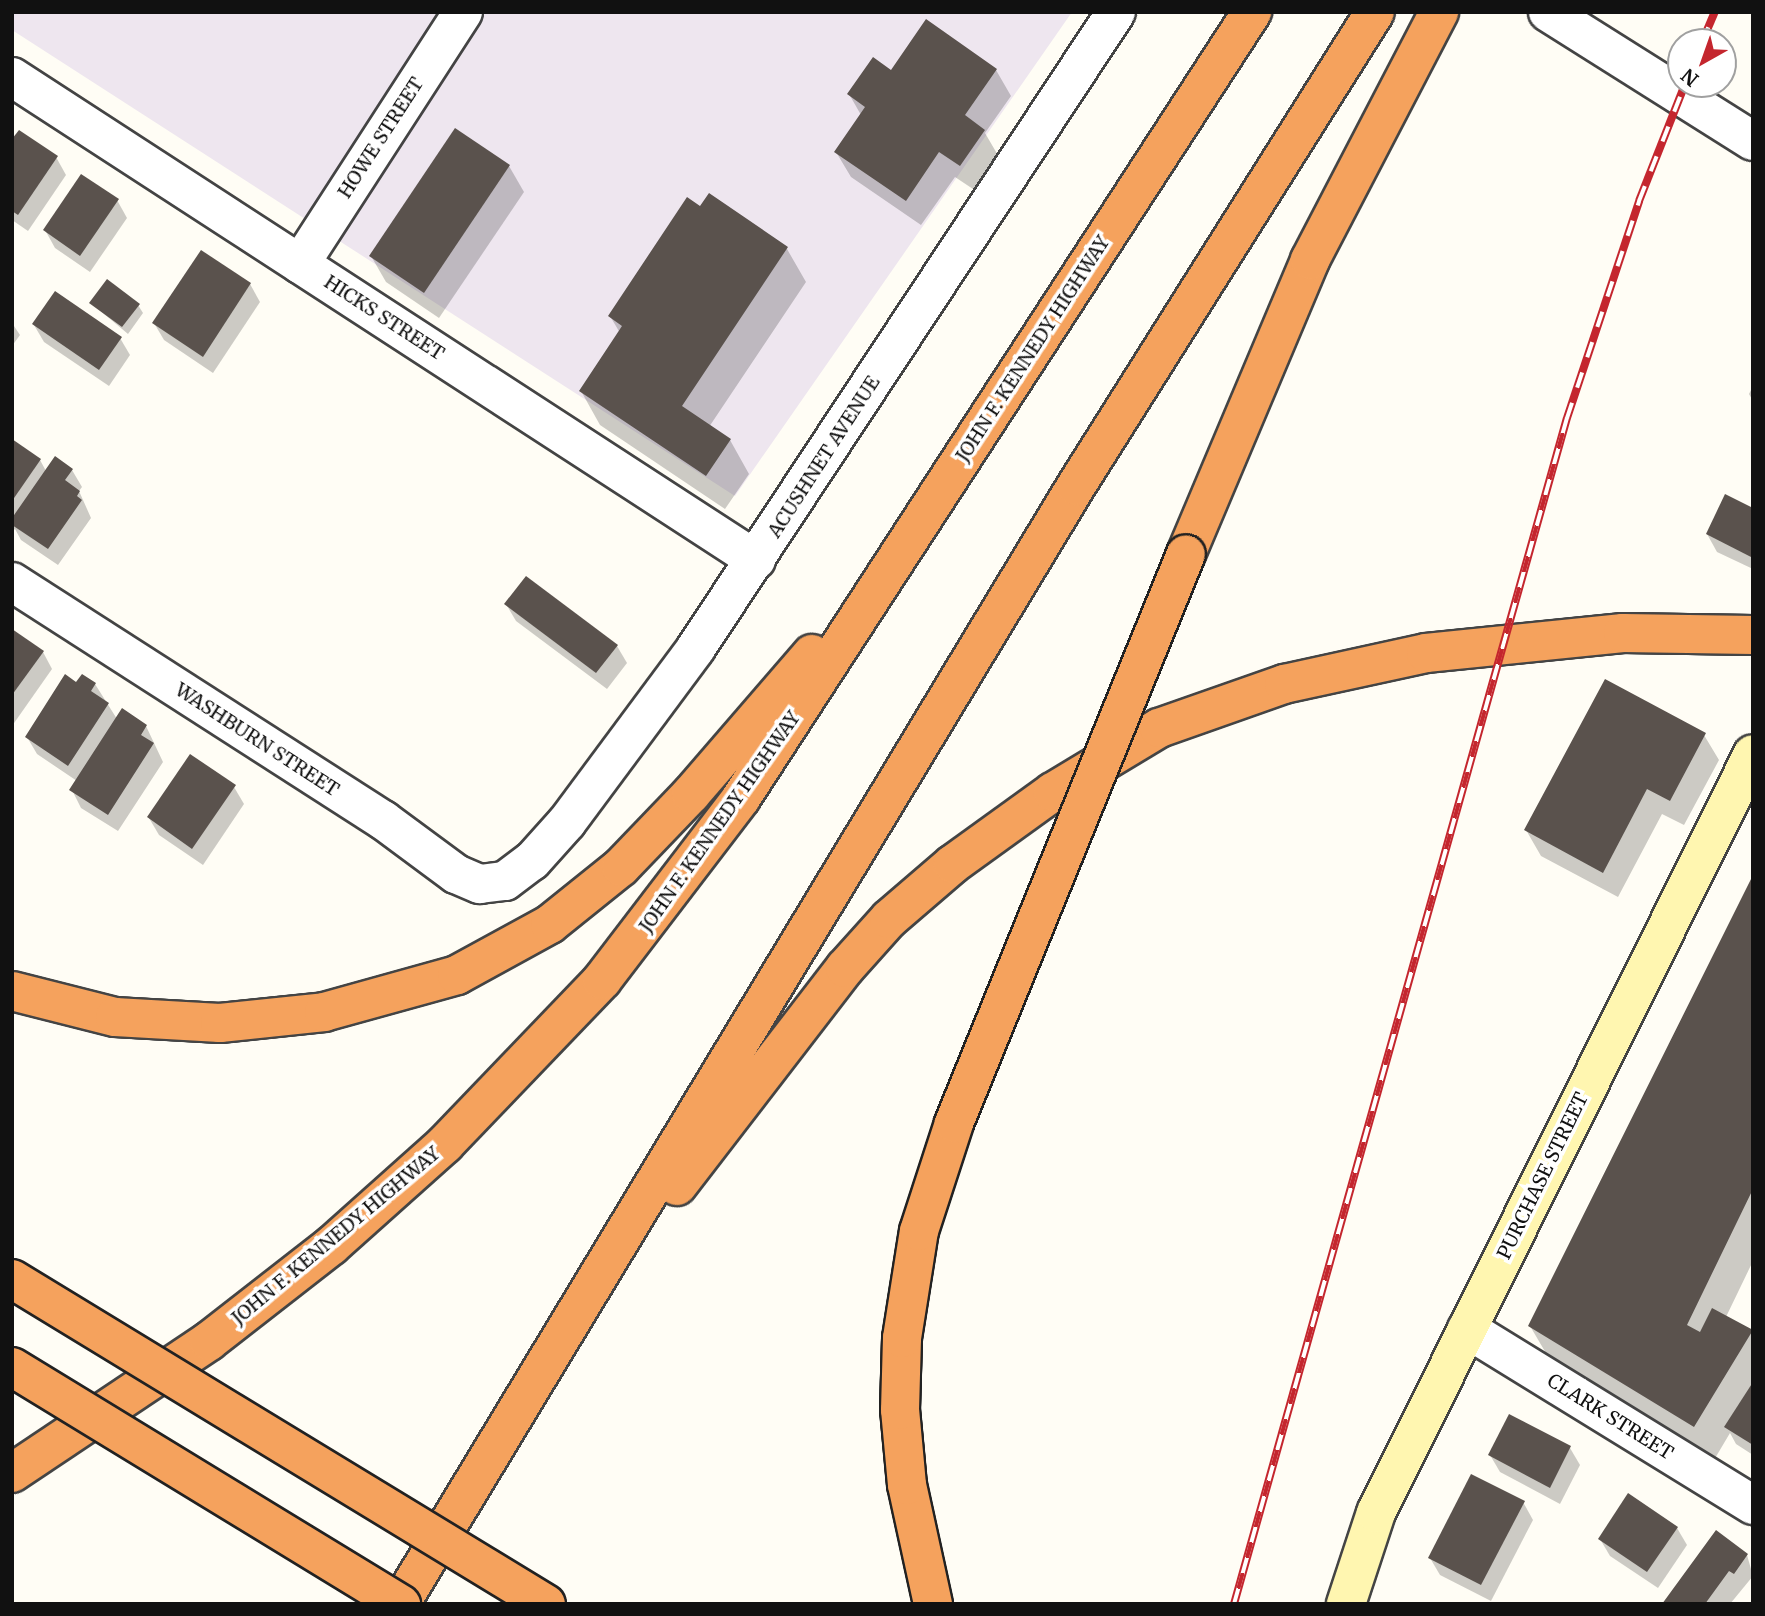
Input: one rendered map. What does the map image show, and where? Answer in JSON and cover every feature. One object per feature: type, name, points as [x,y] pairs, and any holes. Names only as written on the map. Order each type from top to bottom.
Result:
[{"type":"highway","name":"JOHN F. KENNEDY HIGHWAY","points":[[12,1473],[145,1386],[291,1278],[445,1144],[552,1036],[652,920],[726,819],[1252,12]]},
{"type":"highway","points":[[12,1367],[400,1604],[1076,486],[1375,12]]},
{"type":"highway","points":[[933,1604],[913,1520],[900,1410],[902,1338],[919,1231],[954,1123],[1186,554],[1310,260],[1437,15]]},
{"type":"highway","points":[[12,991],[115,1017],[184,1024],[247,1022],[376,1000],[481,964],[574,907],[643,845],[909,541]]},
{"type":"highway","points":[[560,1337],[866,942],[953,864],[1123,748],[1241,697],[1378,660],[1526,640],[1623,633],[1753,635]]},
{"type":"highway","points":[[12,1279],[546,1604]]},
{"type":"main road","name":"PURCHASE STREET","points":[[1346,1604],[1370,1526],[1753,754]]},
{"type":"street","name":"HOWE STREET","points":[[300,264],[463,12]]},
{"type":"street","name":"ACUSHNET AVENUE","points":[[505,881],[532,861],[567,821],[756,560],[1116,12]]},
{"type":"street","points":[[1548,12],[1753,141]]},
{"type":"street","name":"HICKS STREET","points":[[12,77],[756,560]]},
{"type":"street","name":"WASHBURN STREET","points":[[12,582],[383,820],[456,874],[480,884],[505,881]]},
{"type":"street","name":"CLARK STREET","points":[[1467,1329],[1753,1505]]},
{"type":"shaded area","points":[[12,12],[1072,12],[735,496],[12,30]]},
{"type":"building","points":[[926,19],[997,69],[965,115],[985,130],[960,166],[939,152],[906,201],[834,152],[865,107],[847,94],[873,57],[891,70]]},
{"type":"building","points":[[455,128],[510,165],[424,293],[369,256]]},
{"type":"building","points":[[19,130],[58,156],[18,215],[12,211],[12,139]]},
{"type":"building","points":[[81,174],[119,199],[80,256],[43,230]]},
{"type":"building","points":[[709,193],[788,247],[682,406],[731,439],[706,476],[579,391],[622,326],[608,316],[687,197],[700,206]]},
{"type":"building","points":[[201,250],[251,283],[203,357],[152,323]]},
{"type":"building","points":[[107,279],[140,304],[122,327],[89,303]]},
{"type":"building","points":[[55,291],[122,337],[99,370],[32,324]]},
{"type":"building","points":[[12,439],[41,459],[12,501]]},
{"type":"building","points":[[55,456],[73,469],[65,480],[80,491],[77,496],[82,500],[48,549],[12,525],[12,518]]},
{"type":"building","points":[[1725,494],[1753,508],[1753,558],[1706,534]]},
{"type":"building","points":[[526,576],[618,645],[596,673],[504,604]]},
{"type":"building","points":[[12,629],[44,651],[12,695]]},
{"type":"building","points":[[65,674],[76,682],[82,674],[96,683],[91,691],[109,703],[68,766],[25,737]]},
{"type":"building","points":[[1605,679],[1706,733],[1670,801],[1647,789],[1603,873],[1524,830]]},
{"type":"building","points":[[122,708],[147,725],[141,735],[154,743],[108,815],[69,790]]},
{"type":"building","points":[[190,754],[236,785],[192,849],[147,817]]},
{"type":"building","points":[[1753,875],[1753,1189],[1687,1325],[1700,1332],[1712,1308],[1753,1330],[1694,1427],[1528,1326]]},
{"type":"building","points":[[1753,1382],[1753,1445],[1724,1427]]},
{"type":"building","points":[[1509,1414],[1571,1446],[1550,1488],[1488,1455]]},
{"type":"building","points":[[1471,1474],[1525,1501],[1481,1585],[1428,1558]]},
{"type":"building","points":[[1628,1493],[1678,1527],[1647,1572],[1598,1539]]},
{"type":"building","points":[[1716,1530],[1748,1554],[1734,1574],[1729,1571],[1705,1604],[1662,1604]]},
{"type":"railway","points":[[1708,28],[1715,12]]},
{"type":"railway","points":[[1234,1604],[1567,418],[1639,201],[1679,98]]}]
